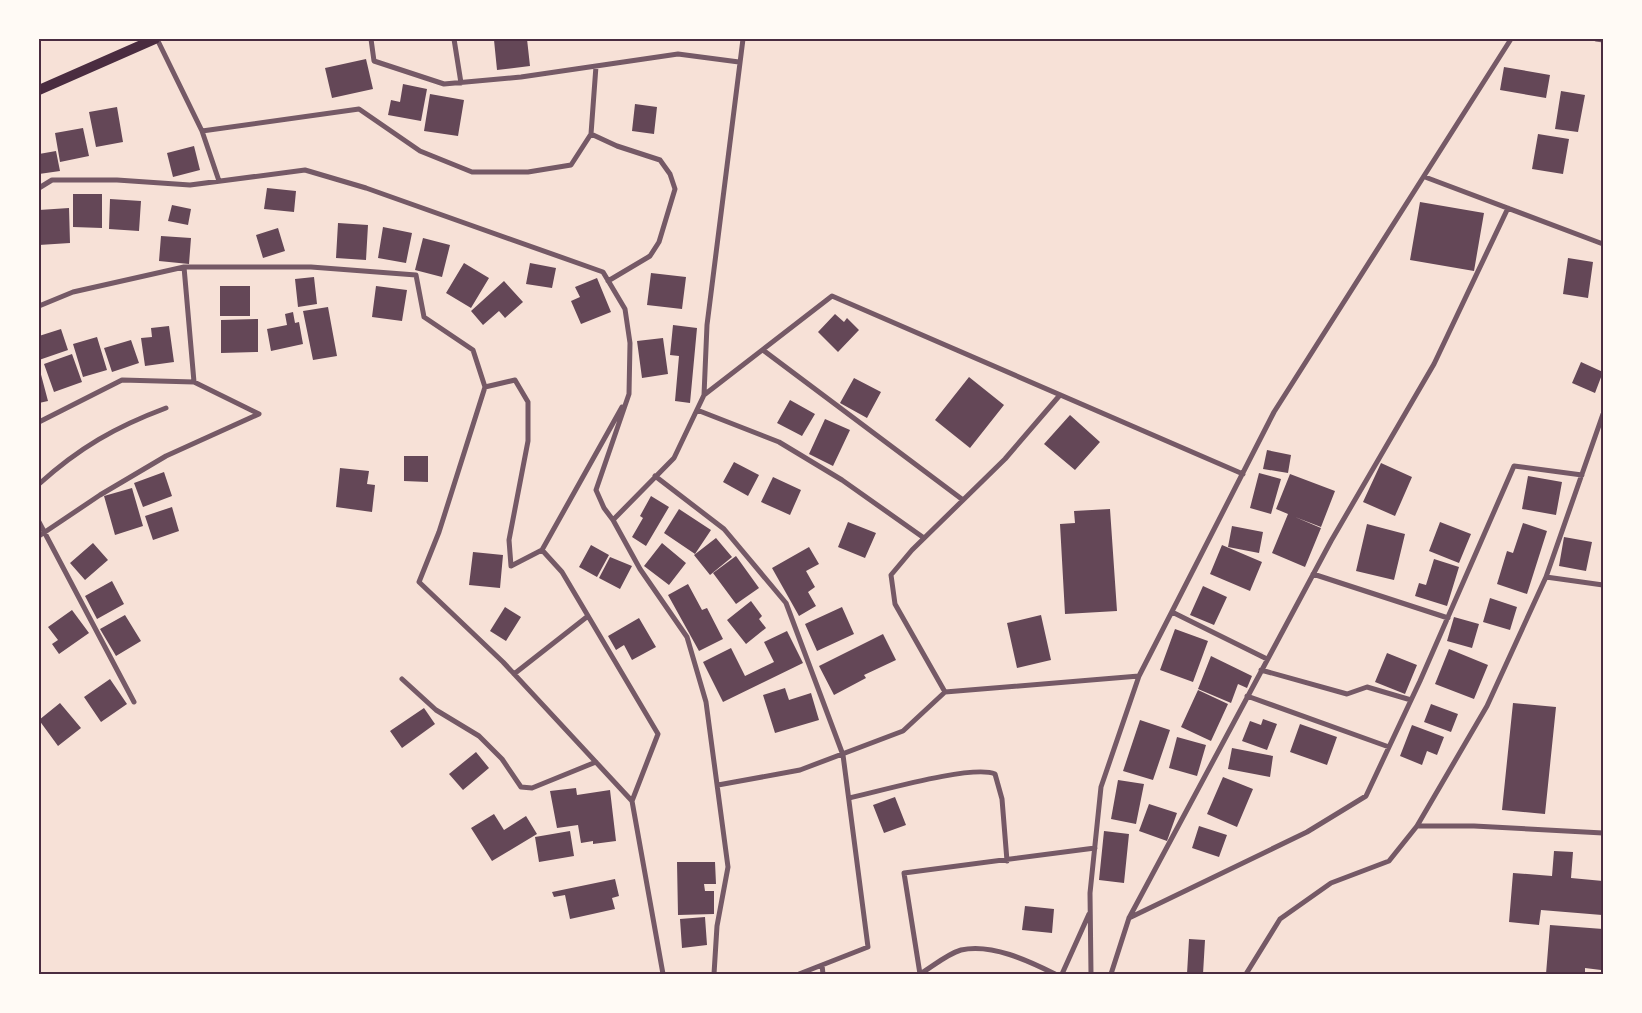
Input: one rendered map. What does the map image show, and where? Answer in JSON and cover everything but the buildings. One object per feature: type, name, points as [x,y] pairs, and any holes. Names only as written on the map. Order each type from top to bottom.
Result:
[{"type":"main road","points":[[39,90],[156,39]]},
{"type":"street","points":[[156,39],[202,131],[219,181]]},
{"type":"street","points":[[371,39],[374,61],[444,84],[678,54],[739,62]]},
{"type":"street","points":[[454,39],[461,83]]},
{"type":"street","points":[[613,520],[674,458],[704,395],[707,325],[743,39]]},
{"type":"street","points":[[1091,974],[1090,893],[1101,787],[1139,676],[1274,412],[1511,39]]},
{"type":"street","points":[[1596,39],[1603,40]]},
{"type":"street","points":[[202,131],[359,109],[420,151],[472,172],[528,172],[571,165],[591,134],[596,66]]},
{"type":"street","points":[[591,134],[617,146],[660,160],[670,174],[674,190],[659,242],[650,256],[608,281]]},
{"type":"street","points":[[39,188],[52,180],[117,180],[190,185],[305,170],[366,188],[602,272],[625,309],[630,343],[629,394],[596,490],[604,508],[613,520],[640,569],[687,637],[706,702],[728,867],[717,926],[714,974]]},
{"type":"street","points":[[1425,176],[1603,244]]},
{"type":"street","points":[[1111,974],[1129,918],[1313,574],[1434,364],[1508,208]]},
{"type":"street","points":[[184,267],[194,382]]},
{"type":"street","points":[[39,306],[73,292],[184,267],[311,267],[416,275],[424,317],[473,350],[485,388],[439,532],[419,582],[514,674],[632,800]]},
{"type":"street","points":[[704,395],[832,296],[1242,474]]},
{"type":"street","points":[[763,350],[963,500]]},
{"type":"street","points":[[39,422],[122,380],[194,382],[259,414],[166,456],[100,495],[39,536]]},
{"type":"street","points":[[485,388],[515,380],[528,402],[528,441],[509,540],[511,566],[542,550],[629,394]]},
{"type":"street","points":[[945,692],[896,604],[891,575],[924,538],[1005,459],[1060,395]]},
{"type":"street","points":[[39,484],[92,443],[126,423],[166,408]]},
{"type":"street","points":[[697,410],[779,442],[842,480],[924,538]]},
{"type":"street","points":[[1246,974],[1280,919],[1331,883],[1389,861],[1417,826],[1487,706],[1546,577],[1603,414]]},
{"type":"street","points":[[1129,918],[1308,832],[1366,796],[1412,700],[1514,466],[1582,475]]},
{"type":"street","points":[[655,476],[724,529],[786,603],[843,755],[868,947],[799,974]]},
{"type":"street","points":[[39,522],[134,702]]},
{"type":"street","points":[[542,550],[562,572],[658,734],[632,800],[662,974]]},
{"type":"street","points":[[1313,574],[1448,618]]},
{"type":"street","points":[[1546,577],[1603,585]]},
{"type":"street","points":[[1172,612],[1267,659]]},
{"type":"street","points":[[514,674],[588,616]]},
{"type":"street","points":[[1261,670],[1347,694],[1367,687],[1412,700]]},
{"type":"street","points":[[718,785],[800,770],[902,731],[945,692],[1139,676]]},
{"type":"street","points":[[402,679],[436,710],[479,736],[502,759],[521,787],[532,788],[596,762]]},
{"type":"street","points":[[1247,696],[1389,748]]},
{"type":"street","points":[[848,798],[963,773],[988,771],[996,774],[1002,799],[1006,861]]},
{"type":"street","points":[[1417,826],[1603,833]]},
{"type":"street","points":[[1054,974],[1031,962],[1005,953],[961,950],[920,974],[904,873],[1095,848]]},
{"type":"street","points":[[1062,974],[1090,911]]},
{"type":"street","points":[[822,965],[823,974]]}]
